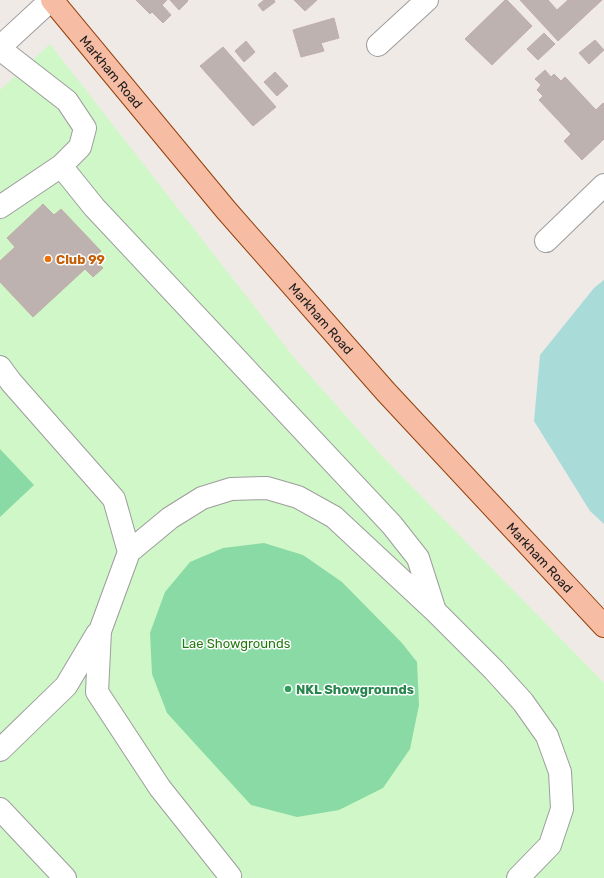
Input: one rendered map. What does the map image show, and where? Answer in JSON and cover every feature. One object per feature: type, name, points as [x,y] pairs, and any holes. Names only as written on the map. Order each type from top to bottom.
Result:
[{"type":"main road","name":"Markham Road","points":[[52,0],[226,210],[381,386],[604,626]]},
{"type":"street","points":[[0,207],[61,166],[80,147],[85,128],[67,101],[0,48],[52,0]]},
{"type":"street","points":[[378,45],[427,0]]},
{"type":"street","points":[[61,166],[99,212],[392,525],[418,558],[436,612]]},
{"type":"street","points":[[546,241],[604,184]]},
{"type":"street","points":[[0,367],[11,382],[114,499],[129,552]]},
{"type":"street","points":[[0,750],[66,686],[100,631],[129,552],[170,518],[202,498],[230,489],[267,488],[298,497],[334,517],[436,612],[494,670],[523,702],[547,736],[560,772],[562,808],[550,845],[518,878]]},
{"type":"street","points":[[100,631],[97,692],[160,788],[231,877]]},
{"type":"street","points":[[66,686],[97,692]]},
{"type":"street","points":[[0,809],[65,878]]},
{"type":"green space","name":"Lae Showgrounds","points":[[50,44],[296,360],[379,453],[604,683],[604,878],[0,878],[0,90]]},
{"type":"green space","points":[[0,449],[34,485],[0,517]]},
{"type":"green space","name":"NKL Showgrounds","points":[[264,543],[303,555],[342,582],[402,643],[417,662],[419,705],[410,749],[383,788],[339,810],[297,817],[251,805],[167,713],[152,674],[150,633],[165,592],[190,562],[223,548]]},
{"type":"water","points":[[604,280],[604,524],[590,511],[534,421],[540,355],[594,288]]},
{"type":"building","points":[[136,0],[167,0],[162,5],[171,15],[163,23],[152,12],[150,14]]},
{"type":"building","points":[[170,0],[187,0],[188,1],[179,10]]},
{"type":"building","points":[[264,0],[274,0],[275,2],[263,11],[258,5]]},
{"type":"building","points":[[294,0],[317,0],[305,11]]},
{"type":"building","points":[[505,0],[507,0],[532,26],[492,65],[465,39]]},
{"type":"building","points":[[520,0],[548,0],[557,10],[568,0],[602,0],[558,41]]},
{"type":"building","points":[[334,18],[339,38],[321,43],[324,51],[301,57],[293,30]]},
{"type":"building","points":[[544,33],[555,44],[538,60],[527,49]]},
{"type":"building","points":[[595,40],[604,50],[589,64],[579,53]]},
{"type":"building","points":[[246,41],[255,52],[244,62],[235,51]]},
{"type":"building","points":[[223,47],[276,107],[253,126],[200,66]]},
{"type":"building","points":[[545,70],[551,77],[554,74],[561,81],[565,77],[596,110],[603,103],[604,104],[604,139],[582,160],[564,141],[571,134],[539,100],[543,96],[537,90],[541,85],[535,79]]},
{"type":"building","points":[[275,72],[288,86],[277,96],[264,82]]},
{"type":"building","name":"Club 99","points":[[43,204],[54,215],[61,209],[101,251],[93,258],[103,268],[93,277],[85,269],[33,317],[0,282],[0,261],[15,247],[7,238]]},
{"type":"place","name":"Club 99","points":[[48,259]]},
{"type":"place","name":"NKL Showgrounds","points":[[288,689]]}]
